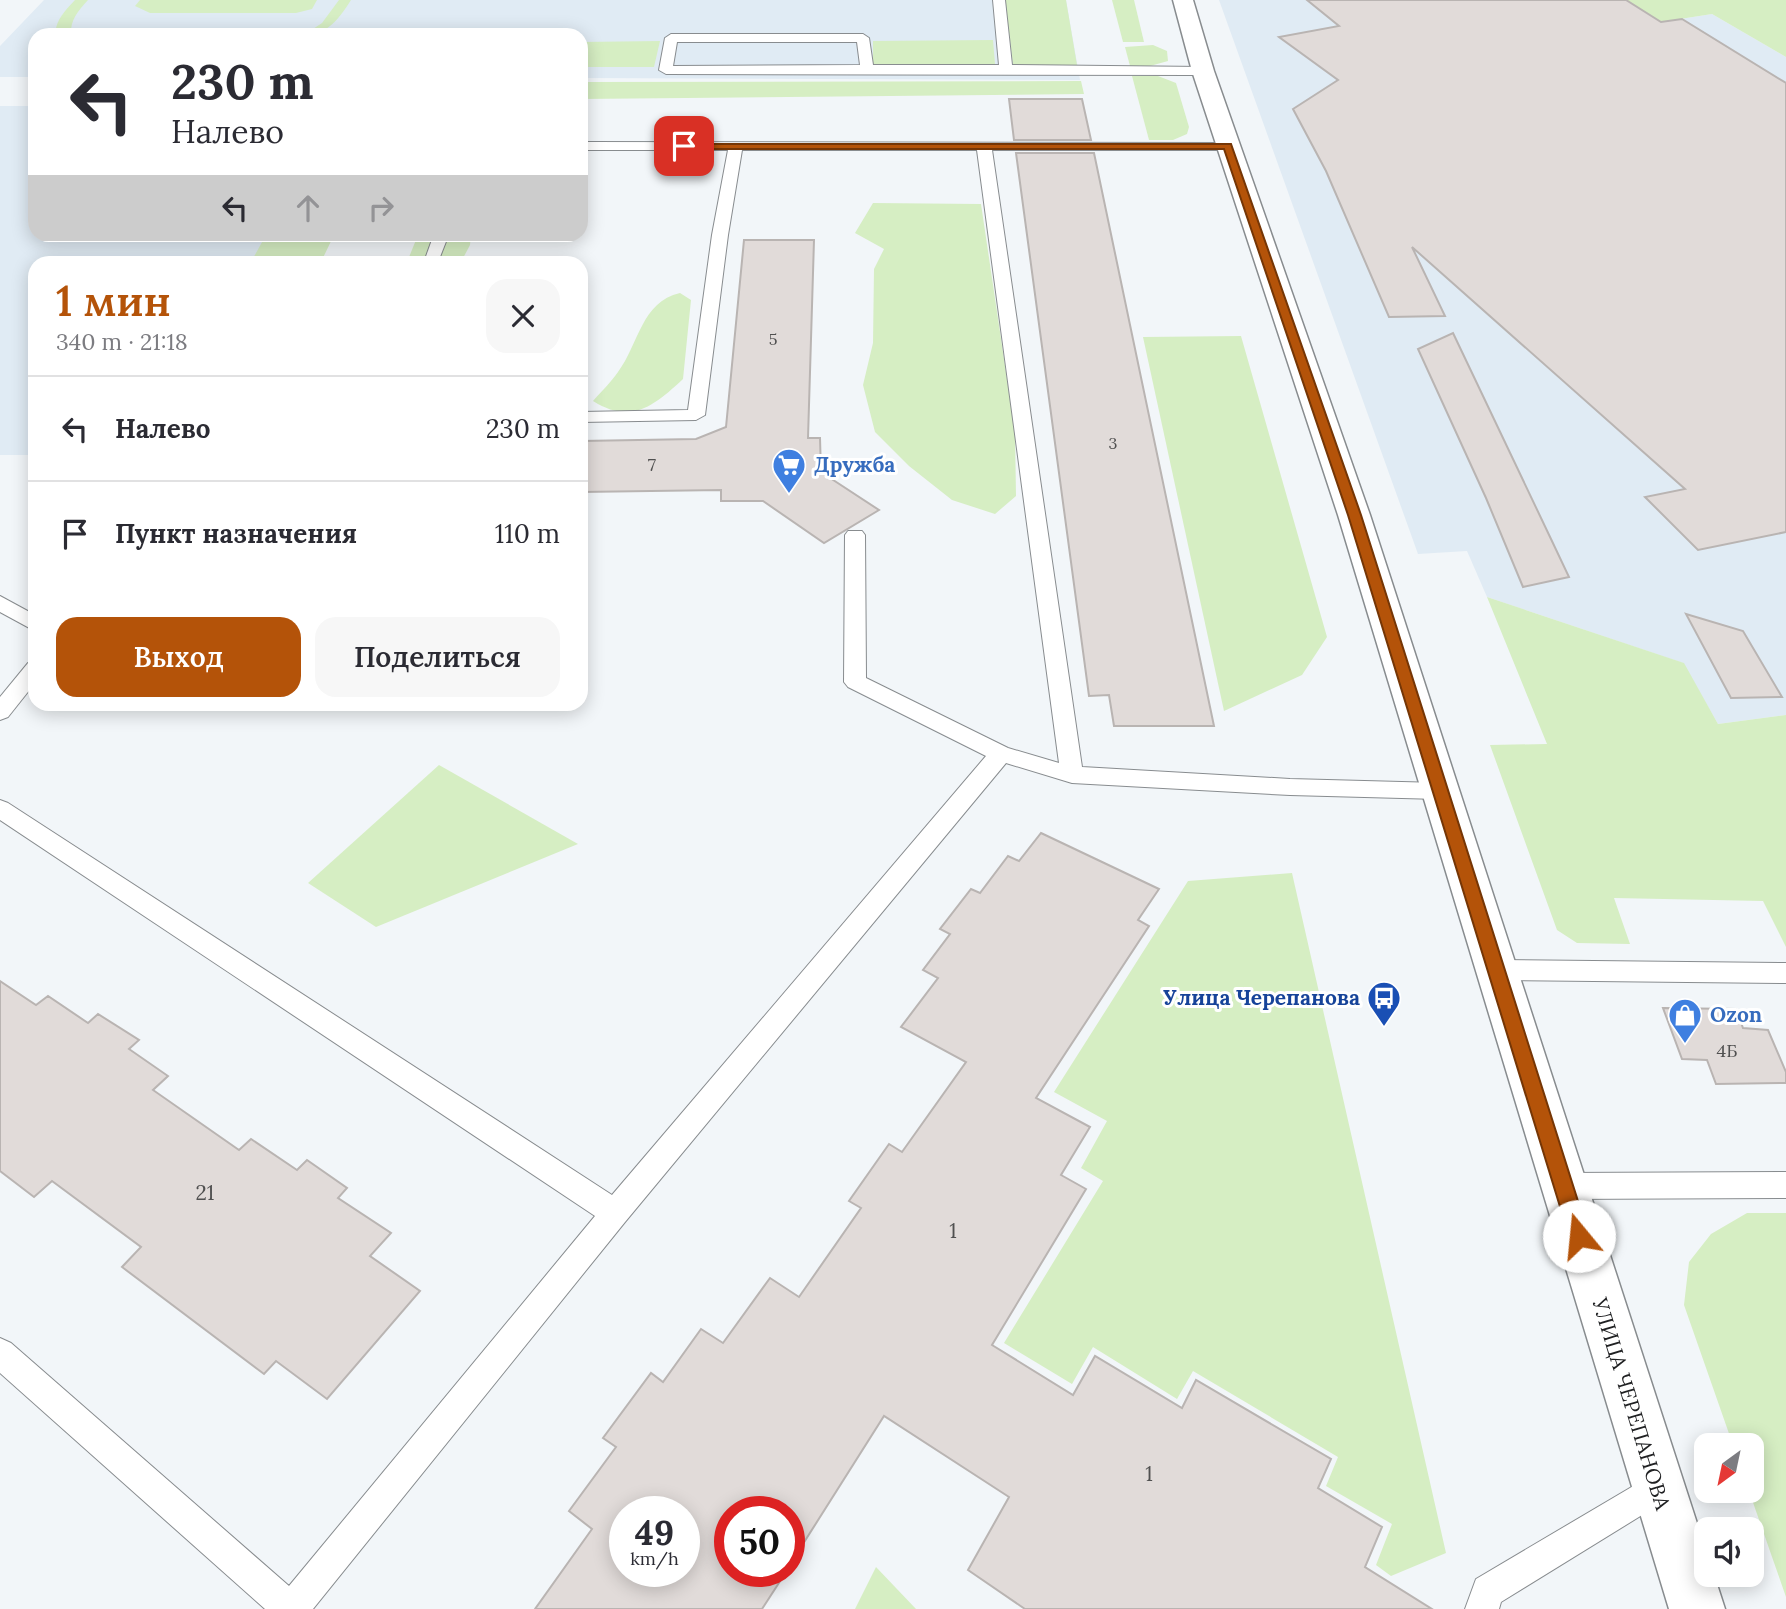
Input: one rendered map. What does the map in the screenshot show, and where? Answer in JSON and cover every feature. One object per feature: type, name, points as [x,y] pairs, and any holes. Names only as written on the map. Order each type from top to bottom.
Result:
[{"type":"main road","name":"УЛИЦА ЧЕРЕПАНОВА","points":[[1182,0],[1228,146],[1354,515],[1696,1609]]},
{"type":"lane","points":[[999,0],[1006,69]]},
{"type":"lane","points":[[867,69],[863,38],[671,38],[666,70],[1203,71]]},
{"type":"lane","points":[[588,146],[1228,146]]},
{"type":"lane","points":[[588,417],[696,415],[720,235],[736,146]]},
{"type":"lane","points":[[984,147],[1072,775]]},
{"type":"lane","points":[[855,534],[855,682],[1001,754],[1072,775],[1290,787],[1439,791]]},
{"type":"lane","points":[[0,603],[28,620]]},
{"type":"lane","points":[[0,712],[28,677]]},
{"type":"lane","points":[[0,1353],[291,1609],[615,1213],[1001,754]]},
{"type":"lane","points":[[0,809],[615,1213]]},
{"type":"lane","points":[[1496,970],[1786,973]]},
{"type":"lane","points":[[1563,1186],[1786,1185]]},
{"type":"lane","points":[[1482,1609],[1488,1591],[1657,1488]]},
{"type":"shaded area","points":[[44,0],[1066,0],[1080,80],[588,78],[588,28],[28,28],[28,77],[0,77],[0,46]]},
{"type":"shaded area","points":[[1219,0],[1626,0],[1661,22],[1712,14],[1786,57],[1786,715],[1718,724],[1683,663],[1487,597],[1467,551],[1418,554]]},
{"type":"shaded area","points":[[0,106],[28,106],[28,242],[272,242],[265,256],[28,256],[28,455],[0,455]]},
{"type":"green space","points":[[75,0],[88,0],[73,20],[71,28],[56,28]]},
{"type":"green space","points":[[140,0],[317,0],[312,9],[296,13],[150,13],[135,6]]},
{"type":"green space","points":[[339,0],[351,0],[327,28],[314,28],[322,23]]},
{"type":"green space","points":[[1005,0],[1066,0],[1077,65],[1013,65]]},
{"type":"green space","points":[[1112,0],[1134,0],[1144,42],[1123,42]]},
{"type":"green space","points":[[1626,0],[1786,0],[1786,57],[1712,14],[1661,22]]},
{"type":"green space","points":[[993,40],[995,64],[873,65],[873,41]]},
{"type":"green space","points":[[660,41],[654,67],[588,67],[588,42]]},
{"type":"green space","points":[[1153,45],[1167,51],[1168,61],[1150,66],[1130,66],[1125,47]]},
{"type":"green space","points":[[1132,76],[1158,76],[1176,83],[1189,127],[1187,134],[1173,140],[1149,140]]},
{"type":"green space","points":[[1081,81],[1084,94],[588,99],[588,82]]},
{"type":"green space","points":[[873,203],[981,204],[1015,433],[1016,496],[995,514],[952,500],[909,466],[875,432],[863,385],[873,343],[874,269],[884,249],[855,233]]},
{"type":"green space","points":[[262,242],[331,242],[324,256],[254,256]]},
{"type":"green space","points":[[415,242],[470,242],[464,256],[409,256]]},
{"type":"green space","points":[[680,293],[691,300],[683,379],[652,404],[631,412],[607,408],[593,401],[618,372],[642,325],[657,305]]},
{"type":"green space","points":[[1241,336],[1327,637],[1302,675],[1224,711],[1143,337]]},
{"type":"green space","points":[[1487,597],[1684,663],[1718,724],[1786,715],[1786,947],[1763,901],[1614,898],[1630,944],[1577,943],[1557,930],[1490,745],[1547,744]]},
{"type":"green space","points":[[439,765],[578,844],[376,927],[308,883]]},
{"type":"green space","points":[[1292,873],[1446,1553],[1391,1576],[1376,1565],[1392,1524],[1326,1486],[1338,1457],[1193,1371],[1177,1399],[1093,1347],[1072,1384],[1004,1343],[1103,1181],[1081,1168],[1107,1121],[1054,1092],[1188,881]]},
{"type":"green space","points":[[1747,1213],[1786,1213],[1786,1597],[1764,1534],[1764,1517],[1758,1517],[1753,1503],[1764,1503],[1764,1433],[1729,1433],[1684,1305],[1689,1262],[1711,1234]]},
{"type":"green space","points":[[876,1567],[916,1609],[855,1609]]},
{"type":"building","points":[[1307,0],[1626,0],[1661,22],[1682,19],[1786,83],[1786,532],[1698,550],[1645,497],[1685,489],[1412,247],[1445,316],[1389,317],[1326,171],[1293,109],[1338,80],[1279,37],[1339,26]]},
{"type":"building","points":[[1009,99],[1082,99],[1091,140],[1014,140]]},
{"type":"building","points":[[1016,153],[1094,153],[1214,726],[1114,726],[1109,695],[1089,696]]},
{"type":"building","points":[[744,240],[814,240],[808,438],[820,438],[821,472],[879,510],[824,543],[763,501],[721,501],[721,490],[588,492],[588,441],[696,439],[726,427]]},
{"type":"building","points":[[1453,333],[1569,577],[1523,587],[1418,349]]},
{"type":"building","points":[[1686,614],[1743,631],[1782,697],[1731,698]]},
{"type":"building","points":[[1041,833],[1159,889],[1138,920],[1149,926],[1036,1098],[1090,1127],[1061,1175],[1086,1189],[992,1345],[1073,1395],[1095,1356],[1182,1408],[1196,1380],[1331,1459],[1318,1488],[1382,1527],[1365,1567],[1432,1609],[1025,1609],[968,1570],[1009,1497],[884,1416],[805,1541],[805,1496],[714,1496],[714,1587],[776,1587],[762,1609],[535,1609],[592,1529],[569,1511],[616,1447],[603,1438],[651,1373],[663,1382],[701,1329],[723,1343],[770,1278],[799,1297],[861,1208],[849,1201],[889,1144],[902,1152],[966,1062],[901,1027],[938,978],[923,970],[950,934],[940,929],[971,889],[980,893],[1008,856],[1019,861]]},
{"type":"building","points":[[0,981],[36,1005],[48,996],[88,1023],[98,1014],[139,1040],[129,1049],[168,1076],[153,1090],[239,1150],[251,1139],[297,1170],[307,1160],[347,1188],[338,1198],[391,1233],[370,1256],[420,1291],[327,1399],[276,1361],[264,1374],[122,1267],[141,1247],[52,1181],[34,1197],[0,1171]]},
{"type":"building","points":[[1663,1008],[1736,1009],[1743,1028],[1768,1030],[1786,1072],[1786,1083],[1716,1084],[1707,1060],[1682,1059]]},
{"type":"place","name":"Дружба","points":[[789,495]]},
{"type":"place","name":"Улица Черепанова","points":[[1384,1028]]},
{"type":"place","name":"Ozon","points":[[1685,1045]]},
{"type":"route","points":[[684,146],[1228,146],[1354,515],[1579,1236]]}]
